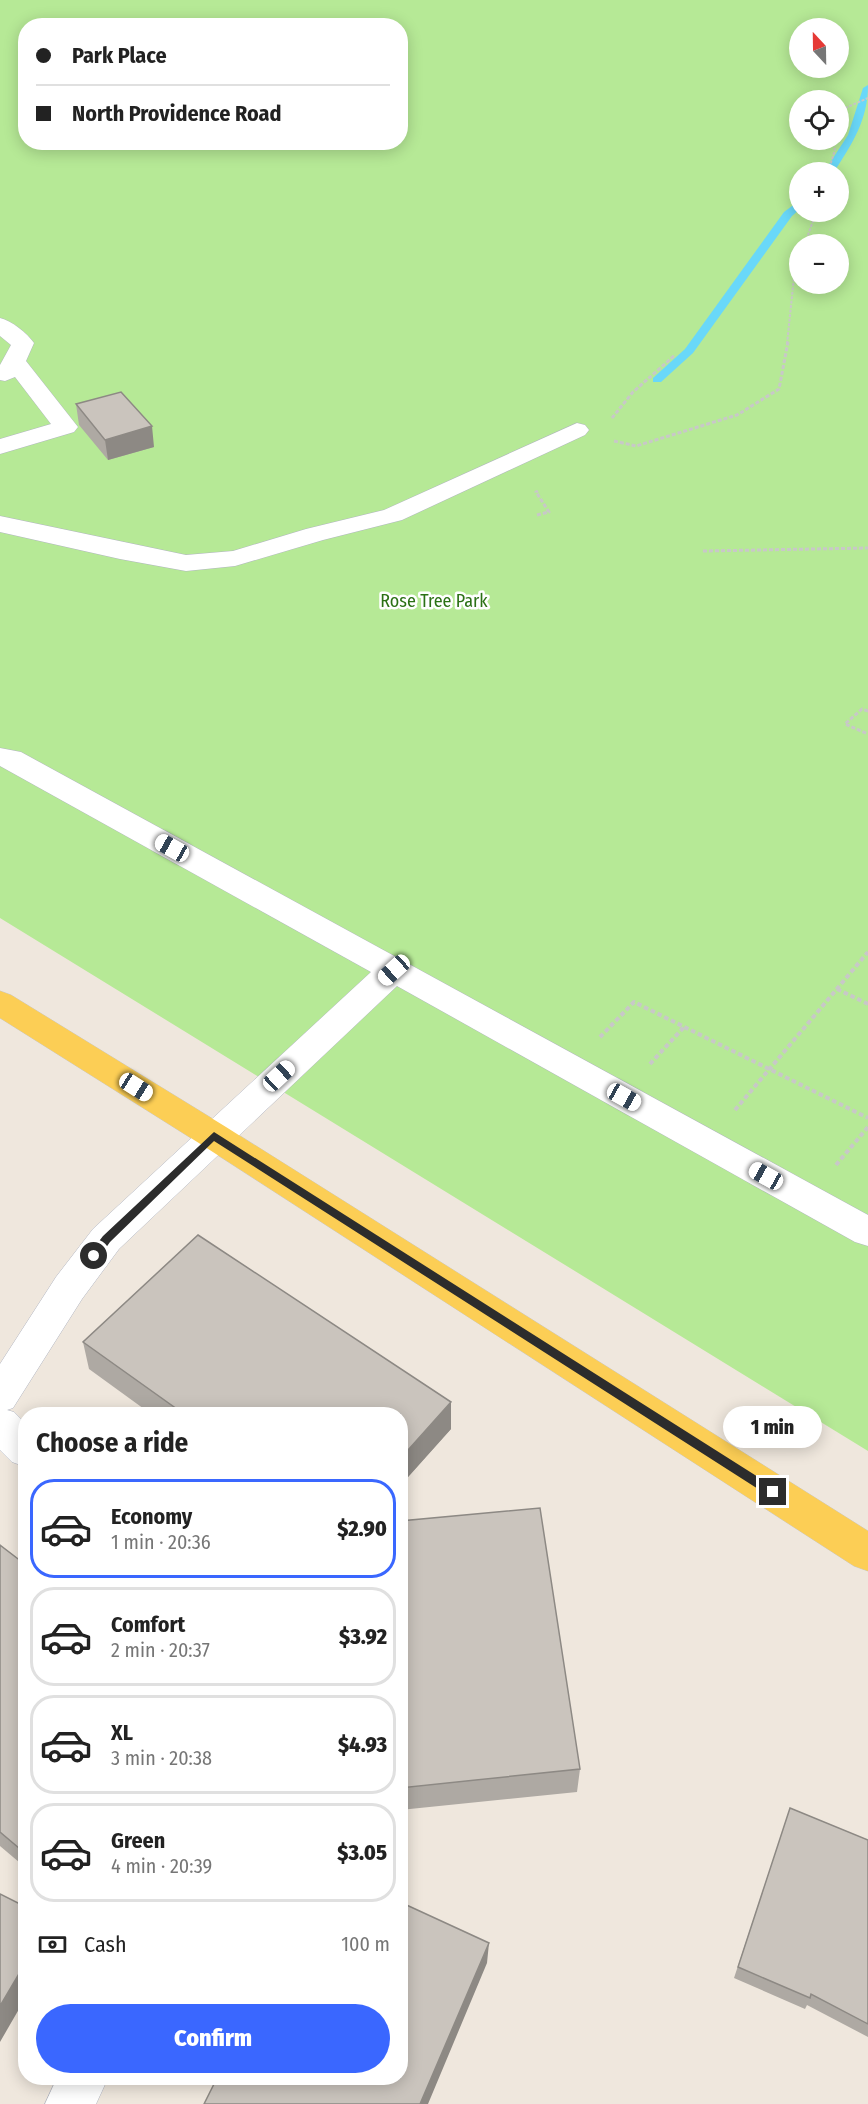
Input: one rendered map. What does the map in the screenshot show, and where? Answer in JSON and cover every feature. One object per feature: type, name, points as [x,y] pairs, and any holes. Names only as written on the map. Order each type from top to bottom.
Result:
[{"type":"main road","points":[[0,1003],[214,1136],[868,1552]]},
{"type":"street","points":[[0,325],[23,343],[14,362],[0,381]]},
{"type":"street","points":[[0,447],[66,428],[14,362]]},
{"type":"street","points":[[0,524],[186,563],[235,558],[315,534],[393,515],[577,430]]},
{"type":"street","points":[[0,757],[11,759],[868,1232]]},
{"type":"street","points":[[0,1396],[69,1288],[106,1239],[394,970]]},
{"type":"street","points":[[0,1424],[18,1442]]},
{"type":"street","points":[[69,2104],[80,2085]]},
{"type":"path","points":[[849,106],[868,98]]},
{"type":"path","points":[[577,430],[636,446],[737,416],[779,389],[789,336],[793,294]]},
{"type":"path","points":[[601,438],[617,410],[649,376],[675,355]]},
{"type":"path","points":[[703,551],[868,549]]},
{"type":"path","points":[[868,711],[862,708],[845,724],[868,734]]},
{"type":"path","points":[[728,1118],[868,952]]},
{"type":"path","points":[[837,989],[868,1004]]},
{"type":"path","points":[[598,1040],[634,1002],[868,1118]]},
{"type":"path","points":[[648,1066],[684,1027]]},
{"type":"path","points":[[831,1172],[868,1126]]},
{"type":"green space","name":"Rose Tree Park","points":[[0,0],[868,0],[868,1451],[0,918]]},
{"type":"building","points":[[121,392],[152,426],[105,440],[76,404]]},
{"type":"building","points":[[198,1235],[451,1402],[408,1450],[408,1407],[174,1407],[83,1342]]},
{"type":"building","points":[[540,1508],[580,1769],[408,1787],[408,1520]]},
{"type":"building","points":[[0,1545],[18,1559],[18,1847],[0,1832]]},
{"type":"building","points":[[790,1808],[868,1840],[868,2024],[811,1994],[810,1998],[738,1967]]},
{"type":"building","points":[[0,1894],[18,1903],[18,1976],[0,2006]]},
{"type":"building","points":[[408,1906],[489,1943],[420,2104],[204,2104],[214,2085],[408,2085]]},
{"type":"waterway","points":[[835,162],[853,135],[868,88]]},
{"type":"waterway","points":[[657,380],[689,351],[789,213]]},
{"type":"route","points":[[94,1256],[106,1239],[214,1136],[773,1492]]}]
